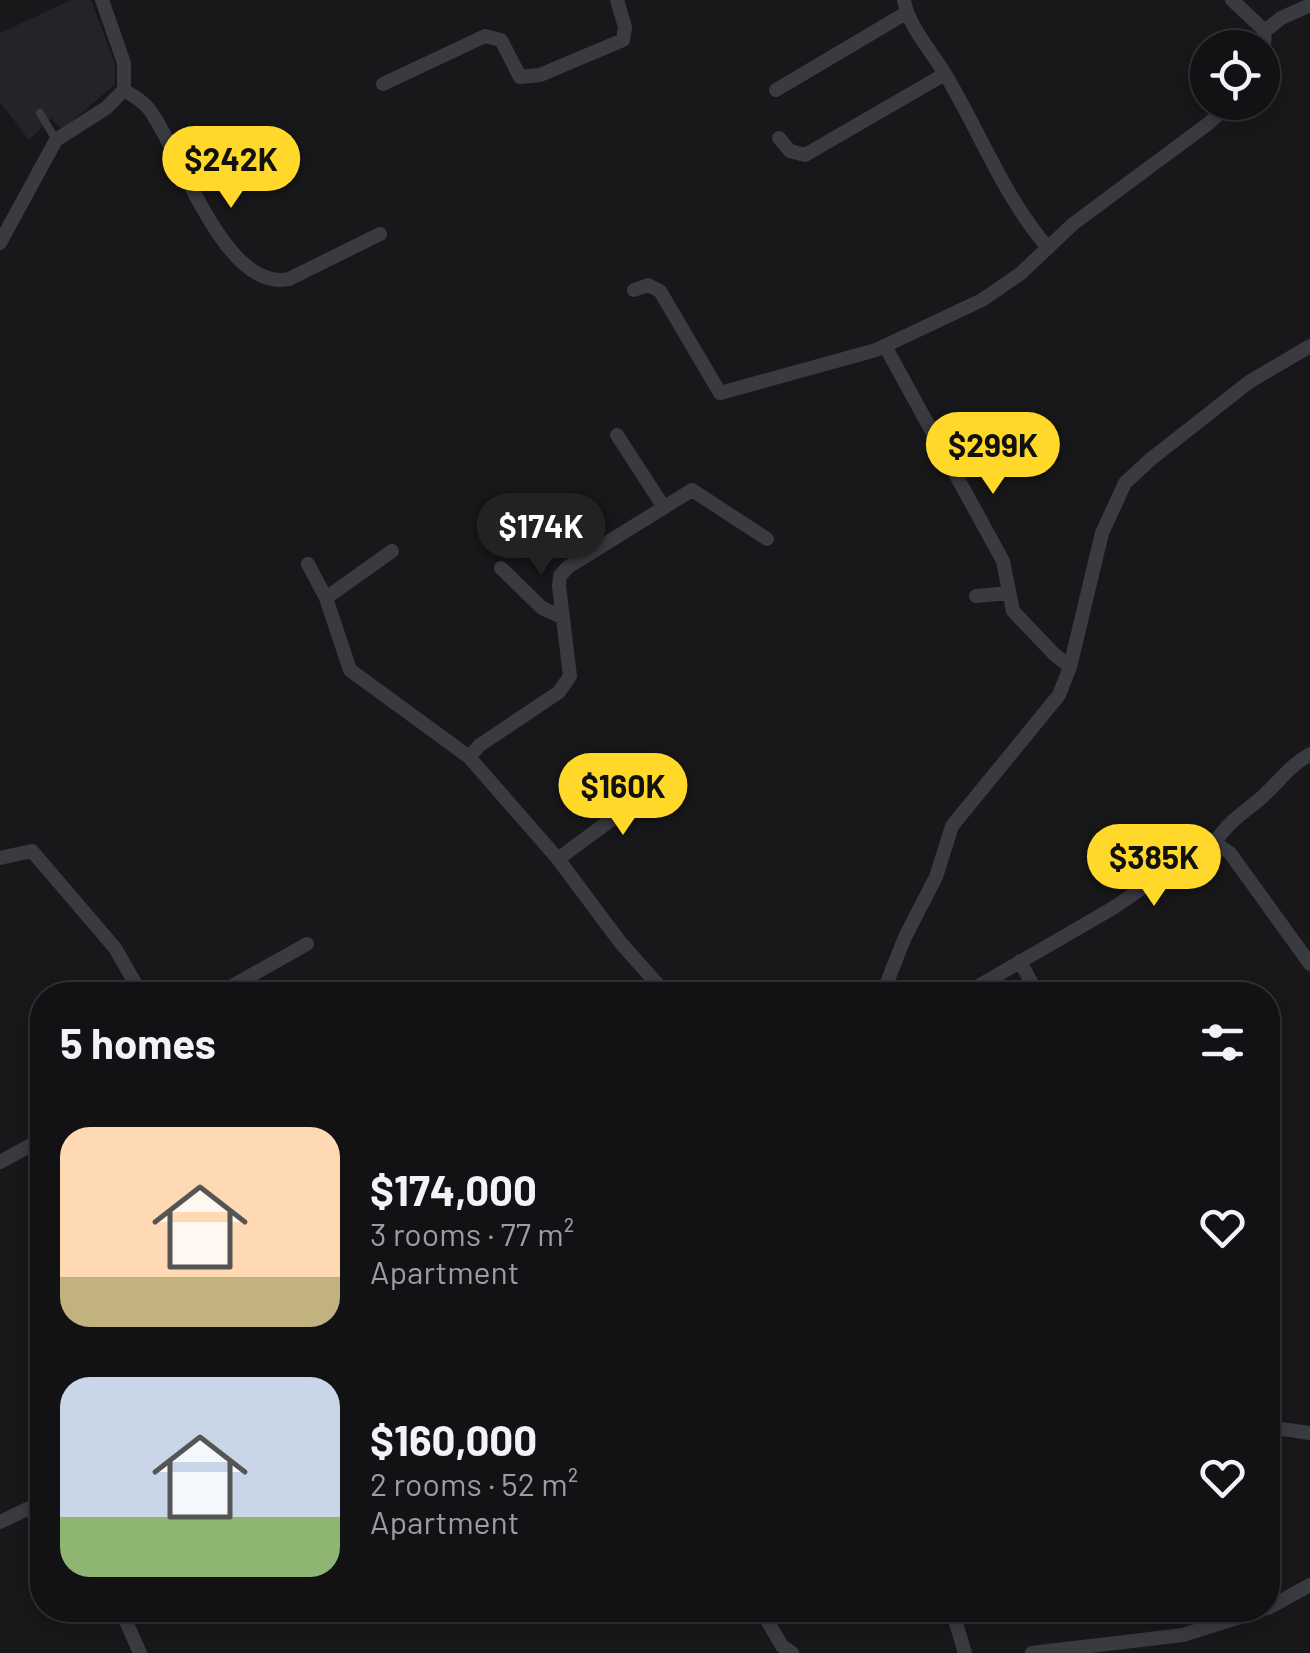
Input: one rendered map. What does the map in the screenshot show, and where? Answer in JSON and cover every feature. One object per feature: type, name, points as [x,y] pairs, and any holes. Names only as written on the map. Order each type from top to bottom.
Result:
[{"type":"street","points":[[0,243],[56,140],[106,108],[124,90],[124,62],[102,0]]},
{"type":"street","points":[[383,84],[485,36],[501,40],[520,76],[540,75],[622,40],[625,27],[617,0]]},
{"type":"street","points":[[1232,0],[1264,30]]},
{"type":"street","points":[[1266,30],[1310,5]]},
{"type":"street","points":[[776,90],[906,6],[1001,178],[1048,248]]},
{"type":"street","points":[[778,138],[790,151],[805,154],[945,74]]},
{"type":"street","points":[[124,90],[148,107],[204,212],[238,258],[257,274],[275,282],[289,279],[380,234]]},
{"type":"street","points":[[634,290],[648,284],[660,291],[720,393],[730,392],[886,346],[982,300],[1020,274],[1073,224],[1213,120]]},
{"type":"street","points":[[886,346],[1003,561],[1013,611],[1070,667]]},
{"type":"street","points":[[887,982],[904,937],[936,876],[952,826],[1059,694],[1070,667],[1102,533],[1125,483],[1250,382],[1310,346]]},
{"type":"street","points":[[617,435],[664,506]]},
{"type":"street","points":[[469,757],[559,692],[570,676],[560,576],[568,566],[686,492],[700,492],[767,539]]},
{"type":"street","points":[[326,598],[392,551]]},
{"type":"street","points":[[308,564],[326,598],[350,670],[469,757],[558,859],[655,982]]},
{"type":"street","points":[[501,568],[542,608],[562,617]]},
{"type":"street","points":[[976,596],[1010,593]]},
{"type":"street","points":[[985,982],[1113,908],[1200,849],[1216,843],[1231,820],[1259,800],[1288,768],[1310,754]]},
{"type":"street","points":[[558,859],[662,782]]},
{"type":"street","points":[[1216,843],[1230,853],[1310,964]]},
{"type":"street","points":[[0,858],[32,850],[115,948],[135,982]]},
{"type":"street","points":[[239,982],[307,944]]},
{"type":"street","points":[[1020,961],[1031,982]]},
{"type":"street","points":[[0,1162],[30,1146]]},
{"type":"street","points":[[1280,1429],[1310,1433]]},
{"type":"street","points":[[0,1522],[30,1508]]},
{"type":"street","points":[[1280,1601],[1310,1586]]},
{"type":"street","points":[[126,1622],[140,1653]]},
{"type":"street","points":[[768,1622],[782,1646],[792,1653]]},
{"type":"street","points":[[956,1622],[965,1653]]},
{"type":"street","points":[[1032,1653],[1150,1647],[1224,1622]]},
{"type":"lane","points":[[40,113],[56,140]]},
{"type":"shaded area","points":[[71,0],[91,0],[115,64],[115,84],[62,130],[51,118],[29,140],[0,102],[0,33]]}]
